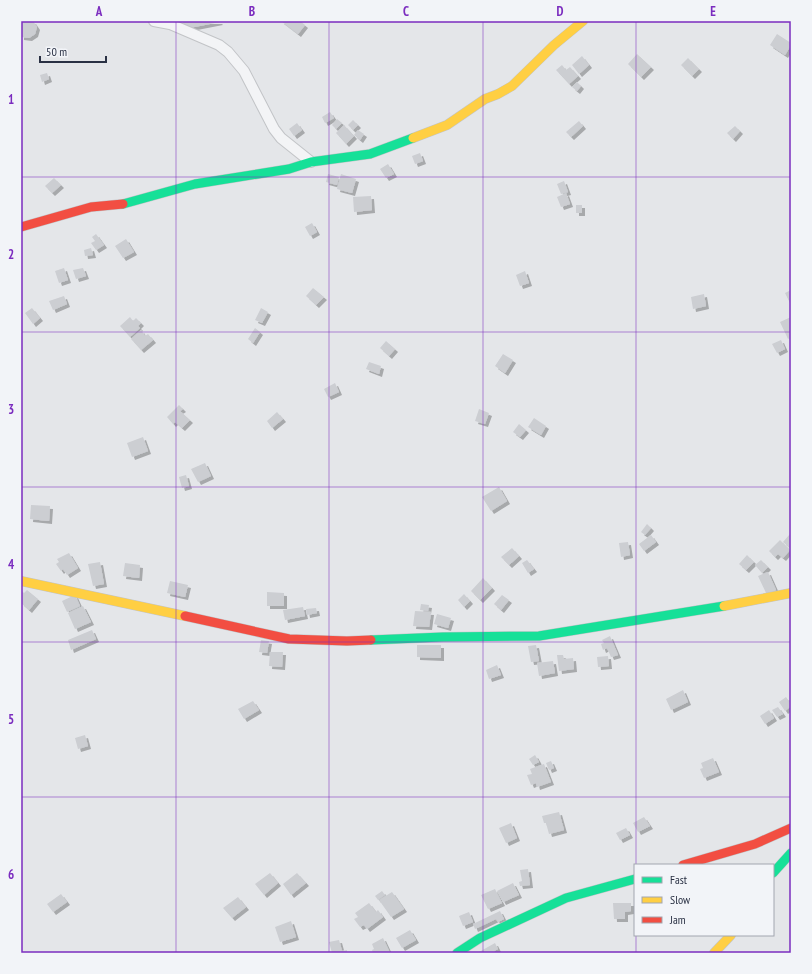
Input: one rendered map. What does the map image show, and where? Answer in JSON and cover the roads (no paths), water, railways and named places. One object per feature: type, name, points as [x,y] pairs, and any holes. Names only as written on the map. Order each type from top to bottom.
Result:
[{"type":"street","points":[[154,21],[170,24],[220,45],[228,52],[244,71],[274,129],[281,138],[311,162]]},
{"type":"street","points":[[21,227],[91,207],[118,205],[160,192],[195,184],[289,169],[311,162],[370,154],[394,146],[447,125],[485,99],[512,86],[554,45],[583,21]]},
{"type":"street","points":[[21,581],[289,639],[347,641],[443,637],[539,636],[700,611],[791,593]]},
{"type":"street","points":[[686,864],[755,844],[791,828]]},
{"type":"street","points":[[774,872],[791,853]]},
{"type":"street","points":[[457,953],[480,938],[566,898],[634,879]]},
{"type":"street","points":[[714,953],[730,936]]}]
